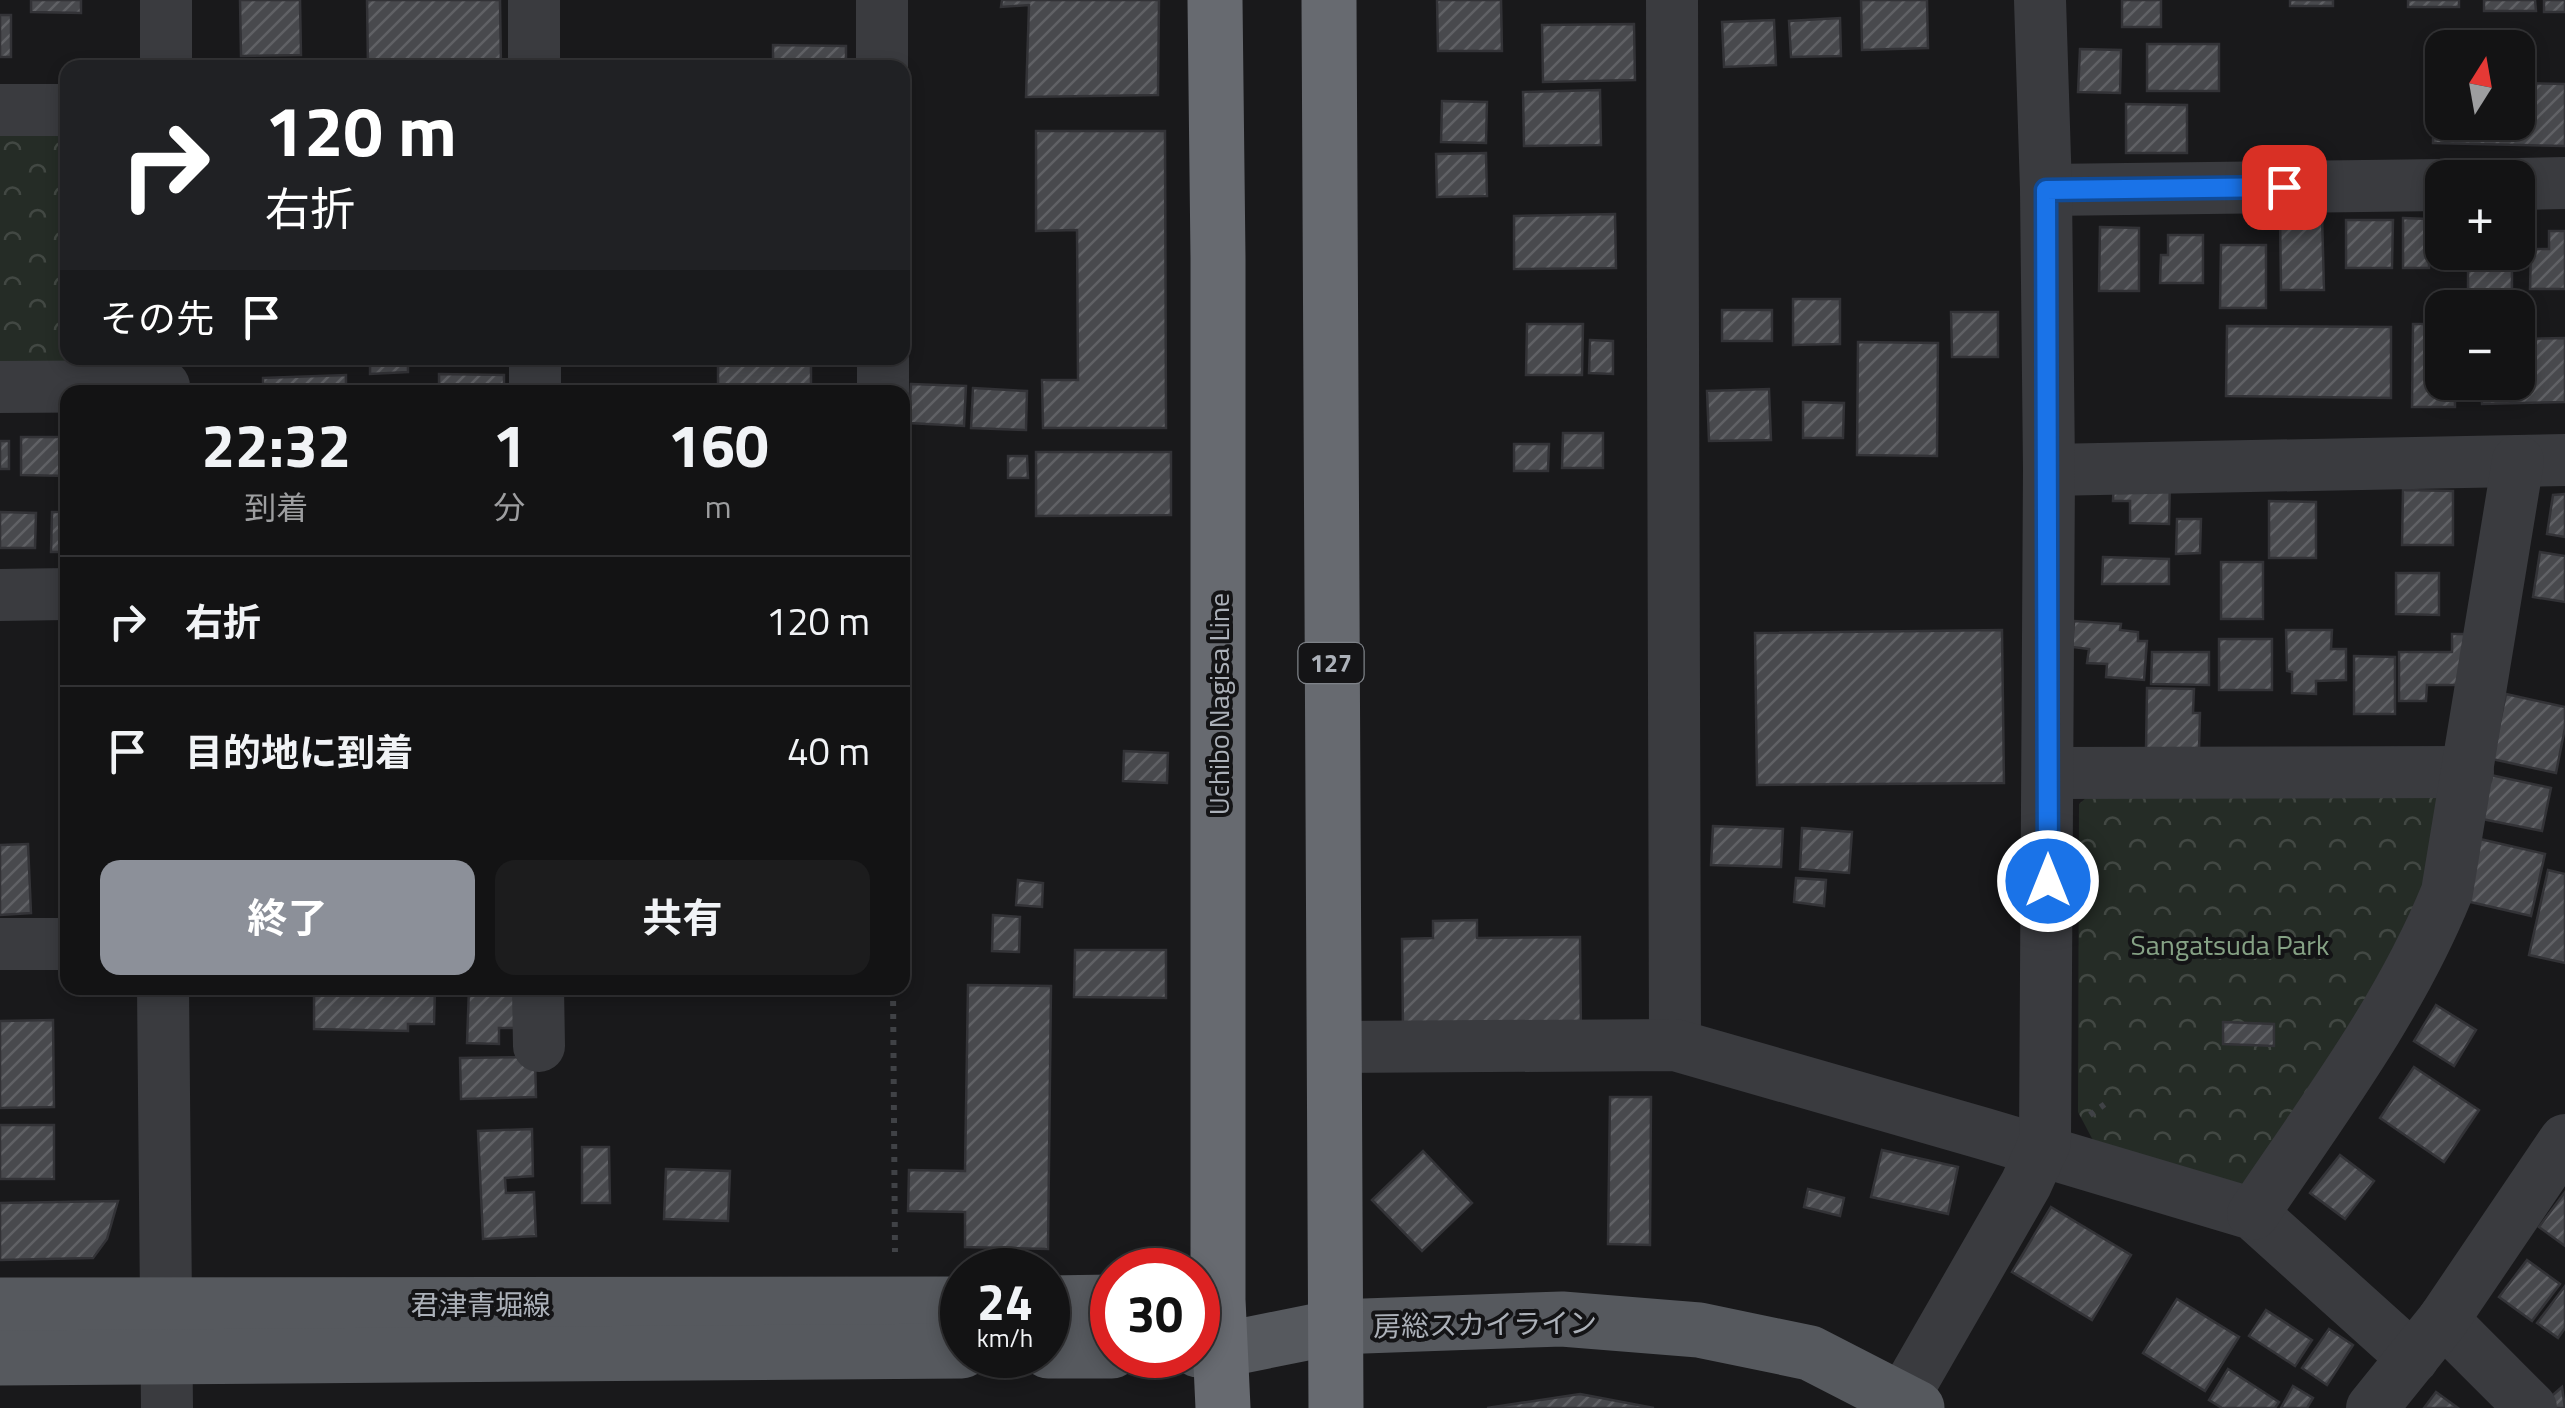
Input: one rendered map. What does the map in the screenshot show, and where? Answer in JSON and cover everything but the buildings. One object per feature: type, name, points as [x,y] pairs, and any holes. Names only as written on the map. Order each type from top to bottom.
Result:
[{"type":"highway","name":"Uchibo Nagisa Line","points":[[1210,1248],[1218,258],[1214,0]]},
{"type":"highway","name":"127","points":[[1329,0],[1336,1408]]},
{"type":"highway","name":"Uchibo Nagisa Line","points":[[1218,1378],[1223,1408]]},
{"type":"main road","name":"君津青堀線","points":[[0,1304],[940,1304]]},
{"type":"main road","name":"房総スカイライン","points":[[1336,1327],[1562,1319],[1700,1330],[1810,1353],[1910,1403]]},
{"type":"main road","points":[[1220,1325],[1336,1327]]},
{"type":"main road","name":"君津青堀線","points":[[0,1358],[167,1382],[940,1353]]},
{"type":"street","points":[[166,0],[166,60]]},
{"type":"street","points":[[534,0],[534,60]]},
{"type":"street","points":[[882,0],[882,60]]},
{"type":"street","points":[[1672,0],[1675,1045]]},
{"type":"street","points":[[2040,0],[2048,470],[2045,1142],[2061,1136]]},
{"type":"street","points":[[0,110],[60,110]]},
{"type":"street","points":[[2535,184],[2565,183]]},
{"type":"street","points":[[2046,190],[2425,185]]},
{"type":"street","points":[[0,387],[164,379]]},
{"type":"street","points":[[2048,470],[2541,461],[2468,772],[2447,892],[2424,948],[2350,1070],[2253,1214]]},
{"type":"street","points":[[0,595],[60,594]]},
{"type":"street","points":[[2048,773],[2468,772]]},
{"type":"street","points":[[0,944],[60,944]]},
{"type":"street","points":[[163,995],[167,1382]]},
{"type":"street","points":[[538,995],[539,1046]]},
{"type":"street","points":[[1334,1047],[1675,1045],[2061,1136],[2253,1214],[2531,1408]]},
{"type":"street","points":[[1910,1403],[2026,1184],[2061,1136]]},
{"type":"street","points":[[2372,1408],[2428,1339],[2565,1140]]},
{"type":"path","points":[[893,995],[895,1252]]},
{"type":"path","points":[[2061,1136],[2109,1101]]},
{"type":"green space","points":[[0,129],[60,129],[60,365],[104,365],[0,374]]},
{"type":"green space","name":"Sangatsuda Park","points":[[2440,793],[2421,920],[2257,1189],[2096,1146],[2078,1112],[2079,804],[2087,797]]},
{"type":"route","points":[[2048,881],[2046,190],[2284,187]]}]
